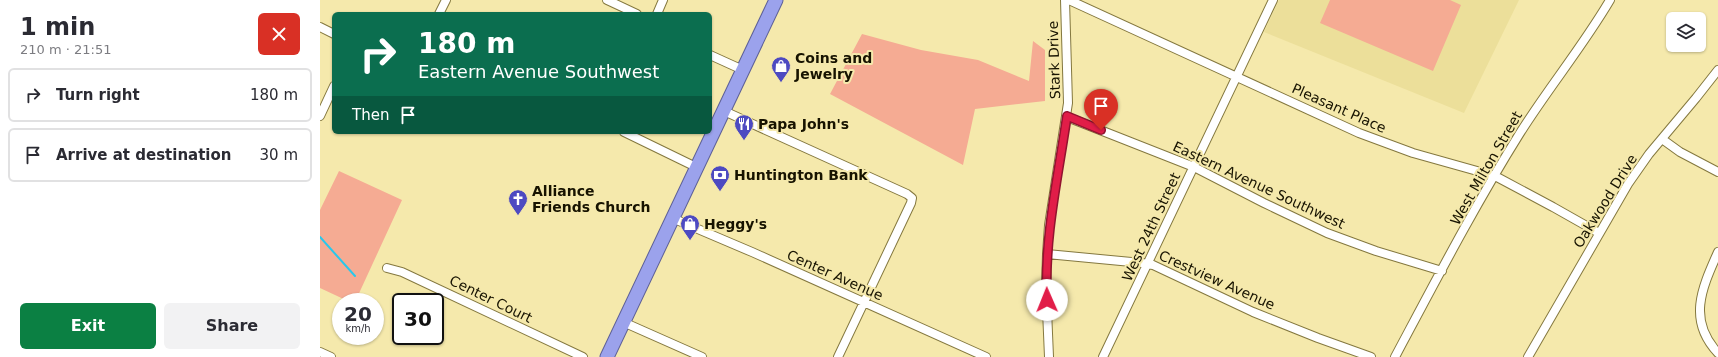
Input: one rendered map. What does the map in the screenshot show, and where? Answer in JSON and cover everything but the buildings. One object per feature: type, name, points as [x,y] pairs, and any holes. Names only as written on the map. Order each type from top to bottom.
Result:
[{"type":"highway","points":[[607,357],[776,0]]},
{"type":"street","points":[[440,12],[446,0]]},
{"type":"street","points":[[607,0],[633,12]]},
{"type":"street","points":[[658,12],[663,0]]},
{"type":"street","name":"Stark Drive","points":[[1049,357],[1046,286],[1047,254],[1067,116],[1065,0]]},
{"type":"street","name":"Pleasant Place","points":[[1069,0],[1388,145],[1495,176],[1547,203],[1599,233]]},
{"type":"street","name":"West 24th Street","points":[[1106,356],[1147,264],[1273,0]]},
{"type":"street","name":"West Milton Street","points":[[1395,357],[1495,176],[1534,111],[1592,31],[1610,0]]},
{"type":"street","points":[[320,27],[332,33]]},
{"type":"street","points":[[712,56],[743,70]]},
{"type":"street","name":"Oakwood Drive","points":[[1528,357],[1628,184],[1718,70]]},
{"type":"street","points":[[320,116],[332,90]]},
{"type":"street","points":[[724,111],[907,194],[912,198],[911,203],[838,357]]},
{"type":"street","name":"Eastern Avenue Southwest","points":[[1067,116],[1194,167],[1264,204],[1327,233],[1442,270]]},
{"type":"street","points":[[628,134],[696,167]]},
{"type":"street","points":[[1662,139],[1680,152],[1718,172]]},
{"type":"street","name":"Center Avenue","points":[[672,218],[986,357]]},
{"type":"street","points":[[1718,252],[1703,287],[1699,308],[1701,324],[1705,334],[1718,353]]},
{"type":"street","name":"Crestview Avenue","points":[[1047,254],[1147,264],[1253,312],[1371,357]]},
{"type":"street","name":"Center Court","points":[[387,268],[402,272],[583,357]]},
{"type":"street","points":[[623,322],[702,357]]},
{"type":"street","points":[[320,352],[331,357]]},
{"type":"shaded area","points":[[1279,0],[1519,0],[1464,113],[1264,32]]},
{"type":"shaded area","points":[[1330,0],[1450,0],[1461,5],[1433,71],[1320,23]]},
{"type":"shaded area","points":[[862,34],[921,50],[978,60],[1029,81],[1033,41],[1045,50],[1045,101],[975,109],[963,165],[830,94]]},
{"type":"shaded area","points":[[339,171],[402,200],[359,293],[332,294],[320,288],[320,210]]},
{"type":"waterway","points":[[320,237],[355,276]]},
{"type":"place","name":"Coins and Jewelry","points":[[781,83]]},
{"type":"place","name":"Papa John's","points":[[744,141]]},
{"type":"place","name":"Huntington Bank","points":[[720,192]]},
{"type":"place","name":"Alliance Friends Church","points":[[518,216]]},
{"type":"place","name":"Heggy's","points":[[690,241]]},
{"type":"route","points":[[1047,300],[1047,254],[1050,225],[1067,116],[1101,130]]}]
